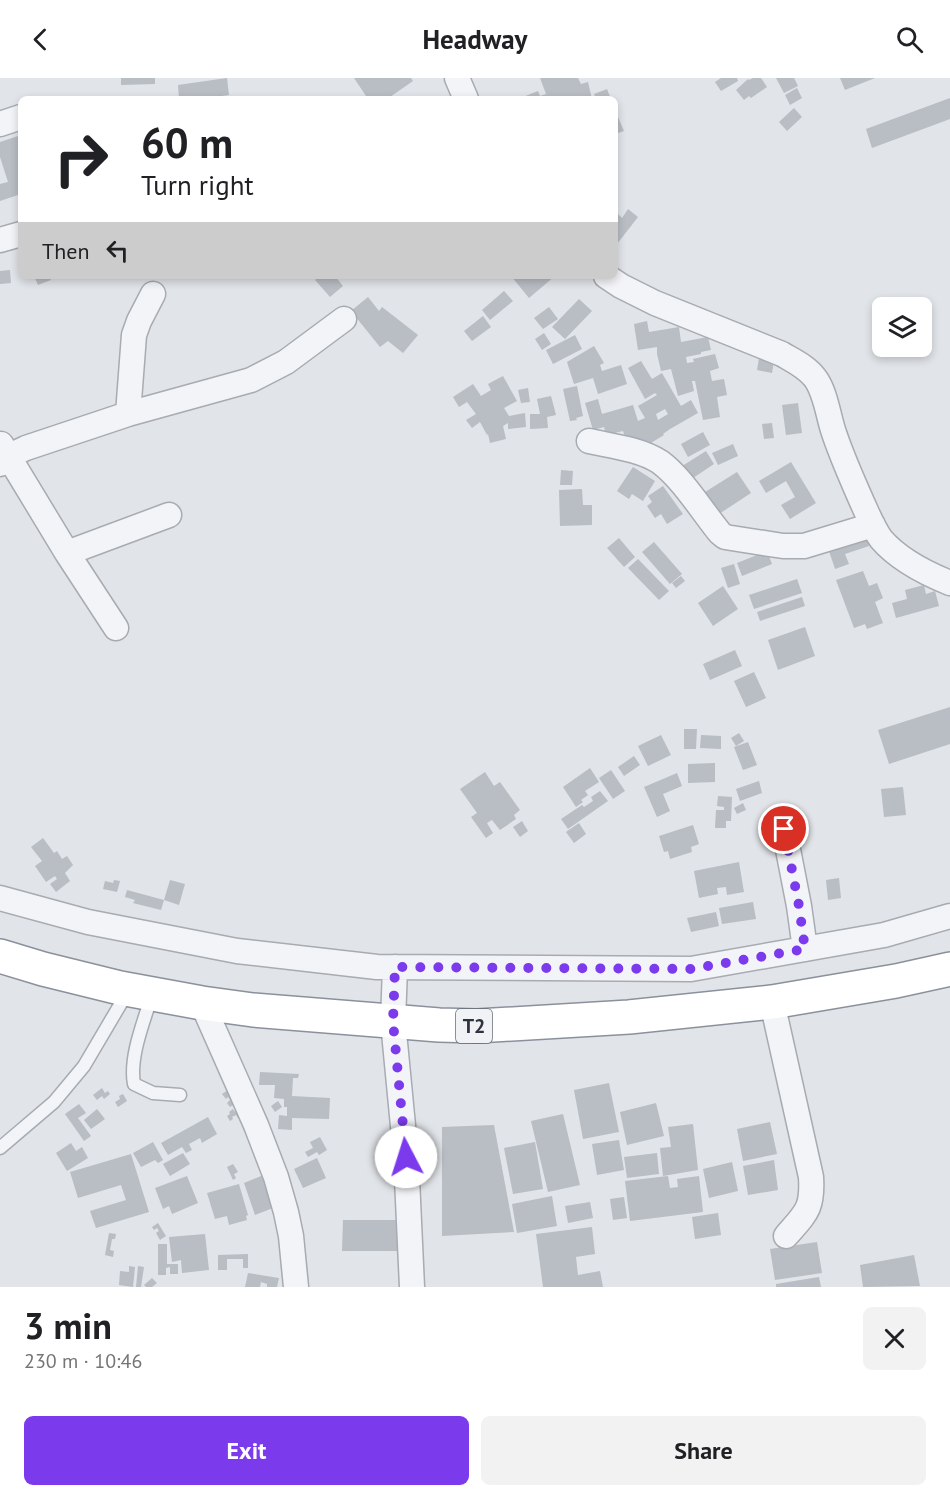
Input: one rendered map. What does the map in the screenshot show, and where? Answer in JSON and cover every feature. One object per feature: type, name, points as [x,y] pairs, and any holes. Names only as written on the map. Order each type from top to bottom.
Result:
[{"type":"highway","name":"T2","points":[[0,956],[43,969],[202,1003],[253,1010],[393,1022],[477,1026],[629,1017],[772,1002],[896,981],[950,969]]},
{"type":"street","points":[[457,78],[465,96]]},
{"type":"street","points":[[0,124],[18,118]]},
{"type":"street","points":[[0,240],[18,235]]},
{"type":"street","points":[[610,279],[655,303],[782,354],[801,365],[816,379],[850,474],[881,539],[912,565],[950,583]]},
{"type":"street","points":[[128,414],[134,335],[153,294]]},
{"type":"street","points":[[116,628],[3,455],[128,414],[251,380],[286,362],[344,319]]},
{"type":"street","points":[[589,441],[640,453],[659,461],[675,475],[725,537],[783,546],[804,546],[873,525]]},
{"type":"street","points":[[67,553],[169,515]]},
{"type":"street","points":[[784,829],[805,949]]},
{"type":"street","points":[[0,898],[88,922],[237,951],[377,967],[691,969],[884,935],[950,916]]},
{"type":"street","points":[[395,967],[393,1022],[406,1157],[412,1287]]},
{"type":"street","points":[[772,1002],[812,1189],[809,1206],[803,1217],[786,1236]]},
{"type":"street","points":[[202,1003],[256,1125],[276,1177],[291,1236],[296,1287]]},
{"type":"lane","points":[[141,991],[132,1072],[134,1084],[153,1093],[180,1095]]},
{"type":"lane","points":[[0,1148],[54,1102],[141,991]]},
{"type":"building","points":[[121,78],[155,78],[155,84],[121,85]]},
{"type":"building","points":[[227,78],[229,95],[179,96],[178,85]]},
{"type":"building","points":[[354,78],[411,78],[413,81],[391,96],[366,96]]},
{"type":"building","points":[[540,78],[578,78],[581,84],[588,82],[591,96],[540,96],[546,94]]},
{"type":"building","points":[[721,78],[737,78],[738,81],[721,91],[715,82]]},
{"type":"building","points":[[761,78],[767,87],[744,100],[736,90],[748,79]]},
{"type":"building","points":[[776,78],[794,78],[798,86],[784,93]]},
{"type":"building","points":[[840,78],[875,78],[845,90]]},
{"type":"building","points":[[797,88],[802,98],[790,105],[785,95]]},
{"type":"building","points":[[607,89],[610,96],[595,96],[594,94]]},
{"type":"building","points":[[538,91],[540,96],[526,96]]},
{"type":"building","points":[[950,98],[950,119],[872,148],[866,129]]},
{"type":"building","points":[[794,108],[802,117],[787,131],[779,122]]},
{"type":"building","points":[[618,117],[624,131],[618,133]]},
{"type":"building","points":[[18,136],[18,195],[0,201],[0,184],[8,182],[0,157],[0,142]]},
{"type":"building","points":[[628,209],[638,217],[618,243],[618,214],[622,218]]},
{"type":"building","points":[[10,270],[11,283],[0,284],[0,271]]},
{"type":"building","points":[[35,279],[51,279],[51,280],[38,285]]},
{"type":"building","points":[[337,279],[343,286],[330,297],[315,280]]},
{"type":"building","points":[[513,279],[551,279],[529,298]]},
{"type":"building","points":[[504,291],[513,301],[490,320],[482,310]]},
{"type":"building","points":[[368,297],[379,311],[382,307],[418,335],[403,353],[388,341],[380,347],[351,311]]},
{"type":"building","points":[[579,299],[592,311],[565,339],[552,327]]},
{"type":"building","points":[[549,307],[558,319],[543,329],[534,318]]},
{"type":"building","points":[[483,316],[491,327],[472,341],[464,331]]},
{"type":"building","points":[[647,321],[649,332],[679,327],[681,342],[708,337],[711,350],[686,357],[687,363],[694,362],[693,359],[715,354],[719,368],[710,371],[712,381],[724,379],[727,395],[717,397],[720,417],[703,420],[695,381],[692,381],[694,391],[678,396],[671,369],[661,371],[657,347],[638,350],[634,324]]},
{"type":"building","points":[[544,333],[551,344],[542,350],[535,339]]},
{"type":"building","points":[[575,335],[582,349],[553,364],[546,350]]},
{"type":"building","points":[[594,346],[604,363],[600,365],[602,371],[621,365],[627,384],[598,394],[593,378],[574,384],[567,362]]},
{"type":"building","points":[[759,358],[774,361],[772,373],[757,370]]},
{"type":"building","points":[[641,361],[652,379],[662,373],[681,406],[691,400],[698,413],[641,449],[629,448],[623,431],[606,435],[604,427],[593,430],[585,403],[598,399],[602,414],[633,405],[638,421],[645,418],[638,406],[657,395],[655,393],[645,399],[628,368]],"holes":[[[665,409],[668,414],[658,420],[656,414]]]},
{"type":"building","points":[[503,376],[517,401],[504,408],[509,416],[525,413],[526,427],[508,429],[508,423],[503,426],[506,439],[490,443],[488,434],[480,422],[472,428],[466,420],[476,414],[467,402],[459,407],[453,397],[473,384],[481,396],[491,390],[488,384]]},
{"type":"building","points":[[577,386],[583,416],[570,421],[563,389]]},
{"type":"building","points":[[528,388],[530,402],[521,403],[518,390]]},
{"type":"building","points":[[551,396],[556,415],[547,417],[548,428],[530,429],[530,414],[540,414],[537,399]]},
{"type":"building","points":[[798,403],[802,433],[786,435],[782,405]]},
{"type":"building","points":[[772,423],[774,438],[764,439],[762,424]]},
{"type":"building","points":[[703,432],[710,445],[688,457],[681,444]]},
{"type":"building","points":[[733,444],[738,456],[718,465],[712,453]]},
{"type":"building","points":[[706,451],[714,464],[687,482],[679,468]]},
{"type":"building","points":[[791,462],[816,503],[790,519],[781,505],[795,497],[786,481],[766,493],[759,481]]},
{"type":"building","points":[[633,467],[655,481],[643,501],[632,494],[629,499],[617,491]]},
{"type":"building","points":[[561,470],[573,471],[572,485],[560,485]]},
{"type":"building","points":[[737,472],[751,493],[719,514],[705,492]]},
{"type":"building","points":[[663,486],[683,514],[667,524],[661,514],[655,518],[647,506],[652,502],[648,496]]},
{"type":"building","points":[[582,489],[583,505],[592,505],[592,525],[560,526],[559,490]]},
{"type":"building","points":[[866,537],[869,546],[845,554],[849,564],[835,569],[828,548]]},
{"type":"building","points":[[619,538],[635,557],[624,567],[607,548]]},
{"type":"building","points":[[654,542],[682,574],[670,584],[642,552]]},
{"type":"building","points":[[767,551],[772,564],[742,576],[737,563]]},
{"type":"building","points":[[638,559],[669,591],[659,600],[628,568]]},
{"type":"building","points":[[734,564],[740,584],[728,588],[721,568]]},
{"type":"building","points":[[863,571],[869,586],[877,583],[883,598],[875,602],[883,623],[867,629],[865,624],[854,628],[836,580]]},
{"type":"building","points":[[681,576],[685,581],[676,588],[672,583]]},
{"type":"building","points":[[797,579],[802,593],[754,609],[749,595]]},
{"type":"building","points":[[924,585],[926,594],[935,591],[939,606],[896,618],[892,603],[907,599],[905,590]]},
{"type":"building","points":[[723,586],[738,609],[713,626],[698,603]]},
{"type":"building","points":[[802,597],[805,606],[760,621],[757,612]]},
{"type":"building","points":[[805,627],[815,656],[778,670],[768,640]]},
{"type":"building","points":[[735,650],[742,666],[710,680],[703,664]]},
{"type":"building","points":[[754,672],[766,698],[746,707],[734,681]]},
{"type":"building","points":[[950,707],[950,744],[889,764],[878,730]]},
{"type":"building","points":[[684,729],[697,729],[696,749],[684,749]]},
{"type":"building","points":[[739,733],[744,741],[736,746],[731,738]]},
{"type":"building","points":[[661,735],[671,755],[648,766],[638,746]]},
{"type":"building","points":[[701,735],[721,736],[721,749],[700,748]]},
{"type":"building","points":[[748,742],[757,765],[743,770],[734,747]]},
{"type":"building","points":[[634,756],[640,765],[624,776],[618,767]]},
{"type":"building","points":[[715,763],[715,782],[688,783],[688,764]]},
{"type":"building","points":[[590,768],[599,782],[585,791],[588,795],[576,807],[563,787]]},
{"type":"building","points":[[611,770],[625,791],[613,799],[599,778]]},
{"type":"building","points":[[485,772],[494,786],[500,782],[520,810],[514,815],[516,819],[500,830],[492,820],[487,823],[493,833],[486,838],[471,817],[477,813],[460,789]]},
{"type":"building","points":[[677,773],[682,786],[663,794],[670,811],[657,817],[644,787]]},
{"type":"building","points":[[759,781],[762,793],[740,801],[736,789]]},
{"type":"building","points":[[903,787],[906,815],[884,817],[881,789]]},
{"type":"building","points":[[600,791],[608,801],[568,829],[561,819],[582,805],[584,807],[593,801],[591,797]]},
{"type":"building","points":[[718,796],[732,797],[731,821],[726,821],[726,828],[715,828],[716,810],[724,810],[724,807],[717,806]]},
{"type":"building","points":[[743,803],[746,810],[737,814],[734,808]]},
{"type":"building","points":[[522,821],[528,831],[520,837],[513,827]]},
{"type":"building","points":[[579,823],[586,834],[574,843],[566,832]]},
{"type":"building","points":[[693,825],[699,844],[691,847],[692,852],[670,859],[668,851],[664,852],[659,836]]},
{"type":"building","points":[[43,838],[54,853],[57,851],[62,859],[67,856],[73,865],[65,873],[70,881],[56,892],[50,884],[57,879],[55,876],[46,882],[35,866],[42,861],[31,847]]},
{"type":"building","points":[[739,862],[744,892],[727,895],[726,887],[717,888],[718,894],[699,898],[694,871]]},
{"type":"building","points":[[839,878],[841,898],[828,900],[826,880]]},
{"type":"building","points":[[114,880],[120,881],[117,892],[103,889],[105,881],[113,883]]},
{"type":"building","points":[[170,880],[185,884],[179,905],[164,900]]},
{"type":"building","points":[[127,890],[164,900],[161,910],[133,903],[135,900],[125,897]]},
{"type":"building","points":[[753,902],[756,919],[722,924],[719,908]]},
{"type":"building","points":[[716,912],[719,926],[691,932],[687,918]]},
{"type":"building","points":[[260,1072],[299,1074],[298,1078],[293,1078],[292,1096],[330,1098],[329,1119],[292,1118],[292,1130],[278,1129],[279,1115],[287,1116],[287,1107],[284,1107],[284,1099],[274,1098],[275,1085],[259,1085]]},
{"type":"building","points":[[609,1083],[619,1132],[583,1139],[574,1090]]},
{"type":"building","points":[[102,1088],[105,1093],[108,1091],[110,1094],[104,1099],[102,1096],[97,1100],[93,1095]]},
{"type":"building","points":[[228,1090],[239,1101],[230,1107],[227,1103],[230,1100],[222,1094]]},
{"type":"building","points":[[123,1094],[127,1101],[118,1107],[115,1102]]},
{"type":"building","points":[[278,1101],[282,1107],[275,1112],[271,1106]]},
{"type":"building","points":[[656,1103],[664,1136],[627,1145],[620,1112]]},
{"type":"building","points":[[79,1104],[86,1113],[78,1118],[91,1136],[84,1141],[65,1114]]},
{"type":"building","points":[[97,1109],[105,1119],[91,1129],[84,1120]]},
{"type":"building","points":[[233,1109],[240,1117],[236,1115],[230,1121],[227,1116]]},
{"type":"building","points":[[563,1114],[580,1185],[548,1192],[531,1121]]},
{"type":"building","points":[[208,1117],[217,1134],[202,1143],[200,1138],[189,1144],[192,1150],[186,1153],[182,1147],[168,1155],[161,1143]]},
{"type":"building","points":[[770,1122],[777,1154],[743,1161],[737,1129]]},
{"type":"building","points":[[693,1124],[698,1170],[663,1176],[660,1148],[671,1147],[668,1127]]},
{"type":"building","points":[[494,1125],[514,1232],[442,1236],[442,1127]]},
{"type":"building","points":[[320,1137],[327,1150],[319,1155],[317,1152],[308,1157],[305,1152],[313,1148],[310,1142]]},
{"type":"building","points":[[619,1140],[624,1170],[597,1175],[592,1144]]},
{"type":"building","points":[[153,1142],[163,1160],[158,1163],[155,1160],[141,1167],[133,1153]]},
{"type":"building","points":[[535,1142],[543,1189],[513,1194],[504,1148]]},
{"type":"building","points":[[71,1143],[76,1151],[82,1147],[88,1158],[67,1171],[56,1153]]},
{"type":"building","points":[[183,1153],[190,1164],[170,1176],[163,1164]]},
{"type":"building","points":[[657,1153],[659,1174],[627,1178],[624,1157]]},
{"type":"building","points":[[131,1154],[149,1212],[96,1228],[90,1211],[126,1200],[121,1185],[78,1198],[70,1172]]},
{"type":"building","points":[[317,1158],[326,1178],[303,1188],[294,1169]]},
{"type":"building","points":[[774,1160],[778,1190],[748,1195],[743,1166]]},
{"type":"building","points":[[732,1162],[738,1191],[709,1198],[703,1169]]},
{"type":"building","points":[[233,1164],[238,1172],[234,1174],[236,1178],[233,1180],[227,1167]]},
{"type":"building","points":[[266,1174],[278,1206],[255,1215],[244,1183]]},
{"type":"building","points":[[187,1176],[198,1203],[172,1214],[169,1206],[163,1209],[155,1188]]},
{"type":"building","points":[[668,1176],[670,1188],[678,1187],[677,1179],[699,1176],[703,1212],[630,1221],[625,1181]]},
{"type":"building","points":[[239,1184],[248,1215],[247,1220],[229,1225],[227,1216],[215,1219],[207,1193]]},
{"type":"building","points":[[552,1196],[557,1226],[517,1233],[512,1204]]},
{"type":"building","points":[[624,1197],[627,1218],[613,1220],[610,1199]]},
{"type":"building","points":[[590,1202],[593,1218],[568,1223],[565,1206]]},
{"type":"building","points":[[718,1213],[721,1235],[695,1239],[692,1217]]},
{"type":"building","points":[[343,1220],[403,1220],[403,1251],[342,1251]]},
{"type":"building","points":[[158,1223],[166,1236],[160,1240],[156,1233],[159,1231],[152,1227]]},
{"type":"building","points":[[592,1227],[595,1254],[576,1257],[578,1275],[600,1271],[603,1287],[543,1287],[536,1234]]},
{"type":"building","points":[[109,1233],[116,1234],[115,1239],[112,1239],[110,1250],[114,1251],[113,1257],[105,1255]]},
{"type":"building","points":[[205,1234],[209,1270],[182,1273],[181,1260],[172,1262],[169,1237]]},
{"type":"building","points":[[817,1242],[822,1273],[775,1280],[770,1249]]},
{"type":"building","points":[[158,1244],[167,1244],[167,1264],[178,1264],[178,1274],[170,1274],[170,1267],[166,1268],[166,1275],[158,1275]]},
{"type":"building","points":[[248,1254],[248,1268],[243,1268],[243,1259],[227,1259],[227,1270],[218,1270],[218,1255]]},
{"type":"building","points":[[914,1255],[920,1286],[863,1287],[860,1265]]},
{"type":"building","points":[[129,1266],[135,1267],[133,1287],[119,1285],[120,1271],[129,1272]]},
{"type":"building","points":[[138,1266],[144,1267],[141,1287],[136,1287]]},
{"type":"building","points":[[248,1273],[279,1278],[277,1287],[267,1287],[267,1284],[261,1282],[260,1287],[245,1287]]},
{"type":"building","points":[[819,1277],[821,1287],[776,1287],[776,1284]]},
{"type":"building","points":[[152,1278],[157,1283],[152,1287],[146,1287],[144,1285]]},
{"type":"route","points":[[406,1157],[393,1022],[395,967],[691,969],[805,949],[784,829]]}]
